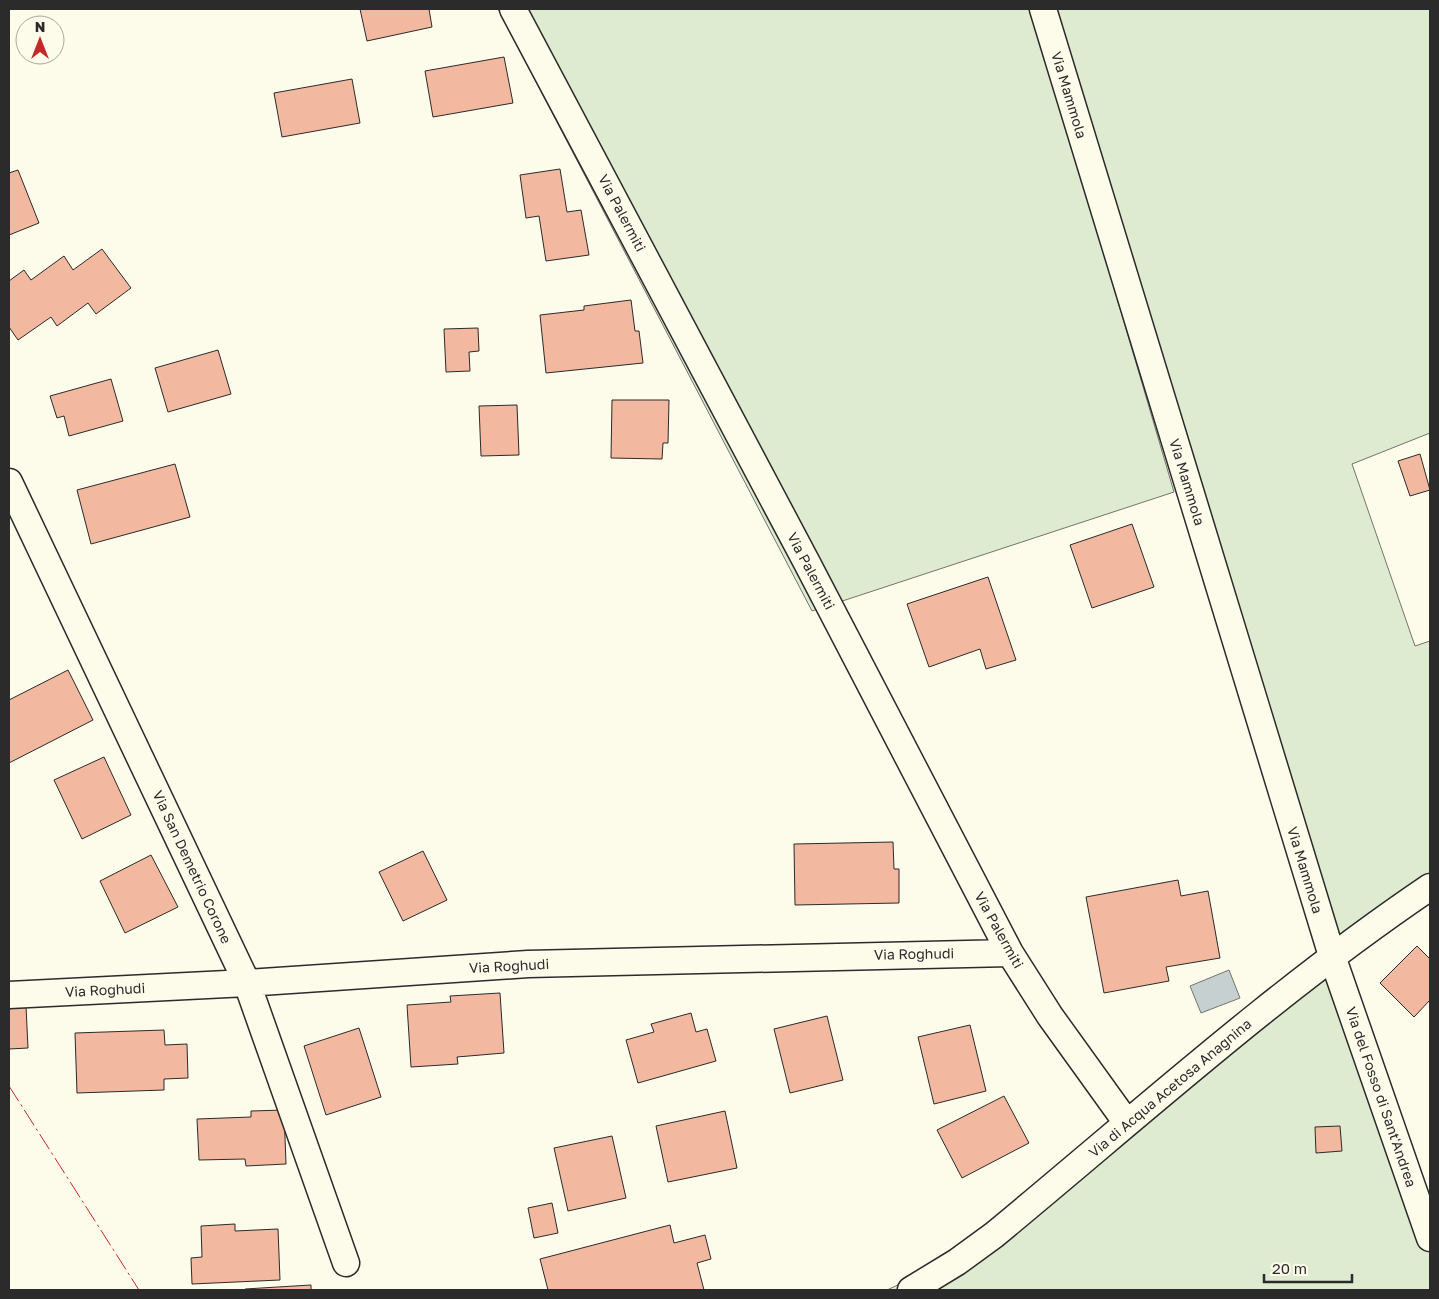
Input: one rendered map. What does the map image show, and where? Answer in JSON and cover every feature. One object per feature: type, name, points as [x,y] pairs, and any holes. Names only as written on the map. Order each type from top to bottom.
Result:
[{"type":"street","name":"Via Palermiti","points":[[513,9],[803,554],[1010,953],[1050,1016],[1127,1122]]},
{"type":"street","name":"Via Mammola","points":[[1043,9],[1332,956]]},
{"type":"street","name":"Via San Demetrio Corone","points":[[9,482],[247,983],[346,1263]]},
{"type":"street","name":"Via di Acqua Acetosa Anagnina","points":[[911,1290],[957,1262],[994,1235],[1127,1122],[1332,956],[1430,887]]},
{"type":"street","name":"Via Roghudi","points":[[9,995],[247,983],[528,964],[1010,953]]},
{"type":"street","name":"Via del Fosso di Sant'Andrea","points":[[1332,956],[1430,1238]]},
{"type":"green space","points":[[498,9],[1032,9],[1174,492],[812,611]]},
{"type":"green space","points":[[1043,9],[1430,9],[1430,433],[1352,464],[1415,646],[1430,641],[1430,890],[1332,956]]},
{"type":"green space","points":[[1332,956],[1430,1238],[1430,1290],[887,1290],[977,1248]]},
{"type":"shaded area","points":[[1229,970],[1240,998],[1201,1013],[1190,986]]},
{"type":"building","points":[[360,9],[429,9],[432,27],[367,41]]},
{"type":"building","points":[[504,57],[513,103],[433,117],[425,71]]},
{"type":"building","points":[[352,79],[360,123],[282,137],[274,93]]},
{"type":"building","points":[[560,169],[567,212],[581,210],[589,255],[546,261],[539,216],[526,218],[520,175]]},
{"type":"building","points":[[18,170],[39,223],[9,235],[9,173]]},
{"type":"building","points":[[102,249],[131,288],[96,314],[88,303],[57,326],[51,317],[18,340],[9,327],[9,281],[24,270],[31,280],[64,256],[73,270]]},
{"type":"building","points":[[631,300],[635,331],[639,331],[643,363],[546,373],[540,315],[584,310],[584,306]]},
{"type":"building","points":[[478,328],[479,351],[469,352],[470,371],[446,372],[444,329]]},
{"type":"building","points":[[218,350],[231,394],[168,412],[155,368]]},
{"type":"building","points":[[111,379],[123,421],[69,436],[64,416],[57,418],[50,396]]},
{"type":"building","points":[[612,400],[669,400],[668,443],[663,443],[662,459],[611,458]]},
{"type":"building","points":[[517,405],[519,455],[481,456],[479,406]]},
{"type":"building","points":[[1420,454],[1430,490],[1410,496],[1398,461]]},
{"type":"building","points":[[175,464],[190,517],[91,544],[77,490]]},
{"type":"building","points":[[1132,524],[1154,587],[1092,608],[1070,545]]},
{"type":"building","points":[[988,577],[1016,660],[986,669],[980,649],[929,667],[907,604]]},
{"type":"building","points":[[68,670],[93,720],[9,763],[9,700]]},
{"type":"building","points":[[104,757],[131,815],[82,839],[54,780]]},
{"type":"building","points":[[893,842],[894,869],[899,869],[899,903],[795,905],[794,844]]},
{"type":"building","points":[[423,851],[447,900],[403,921],[379,872]]},
{"type":"building","points":[[151,855],[178,907],[125,933],[100,881]]},
{"type":"building","points":[[1178,880],[1181,896],[1208,891],[1220,958],[1166,967],[1169,981],[1104,993],[1086,897]]},
{"type":"building","points":[[1417,946],[1430,959],[1430,1000],[1414,1017],[1380,983]]},
{"type":"building","points":[[500,993],[504,1053],[457,1057],[458,1064],[411,1067],[407,1005],[451,1002],[450,996]]},
{"type":"building","points":[[9,1006],[26,1006],[28,1048],[9,1049]]},
{"type":"building","points":[[691,1013],[696,1032],[707,1029],[716,1061],[638,1083],[626,1040],[654,1032],[651,1024]]},
{"type":"building","points":[[827,1016],[843,1080],[790,1093],[774,1029]]},
{"type":"building","points":[[970,1025],[986,1091],[934,1104],[918,1037]]},
{"type":"building","points":[[359,1028],[381,1097],[326,1115],[304,1046]]},
{"type":"building","points":[[164,1030],[165,1045],[187,1044],[188,1078],[164,1079],[164,1090],[77,1093],[75,1033]]},
{"type":"building","points":[[1004,1096],[1029,1143],[962,1178],[937,1130]]},
{"type":"building","points":[[284,1110],[286,1164],[246,1166],[245,1159],[199,1160],[197,1119],[251,1117],[251,1111]]},
{"type":"building","points":[[725,1111],[737,1168],[668,1182],[656,1126]]},
{"type":"building","points":[[1340,1126],[1342,1151],[1316,1153],[1315,1127]]},
{"type":"building","points":[[612,1136],[626,1198],[568,1211],[554,1148]]},
{"type":"building","points":[[552,1203],[558,1233],[534,1238],[528,1208]]},
{"type":"building","points":[[235,1224],[235,1231],[278,1229],[280,1280],[192,1284],[191,1258],[202,1257],[201,1226]]},
{"type":"building","points":[[670,1225],[674,1243],[705,1235],[711,1259],[697,1263],[704,1290],[548,1290],[540,1259]]},
{"type":"building","points":[[311,1285],[311,1290],[245,1290],[245,1289]]},
{"type":"power","points":[[9,1086],[139,1290]]}]
